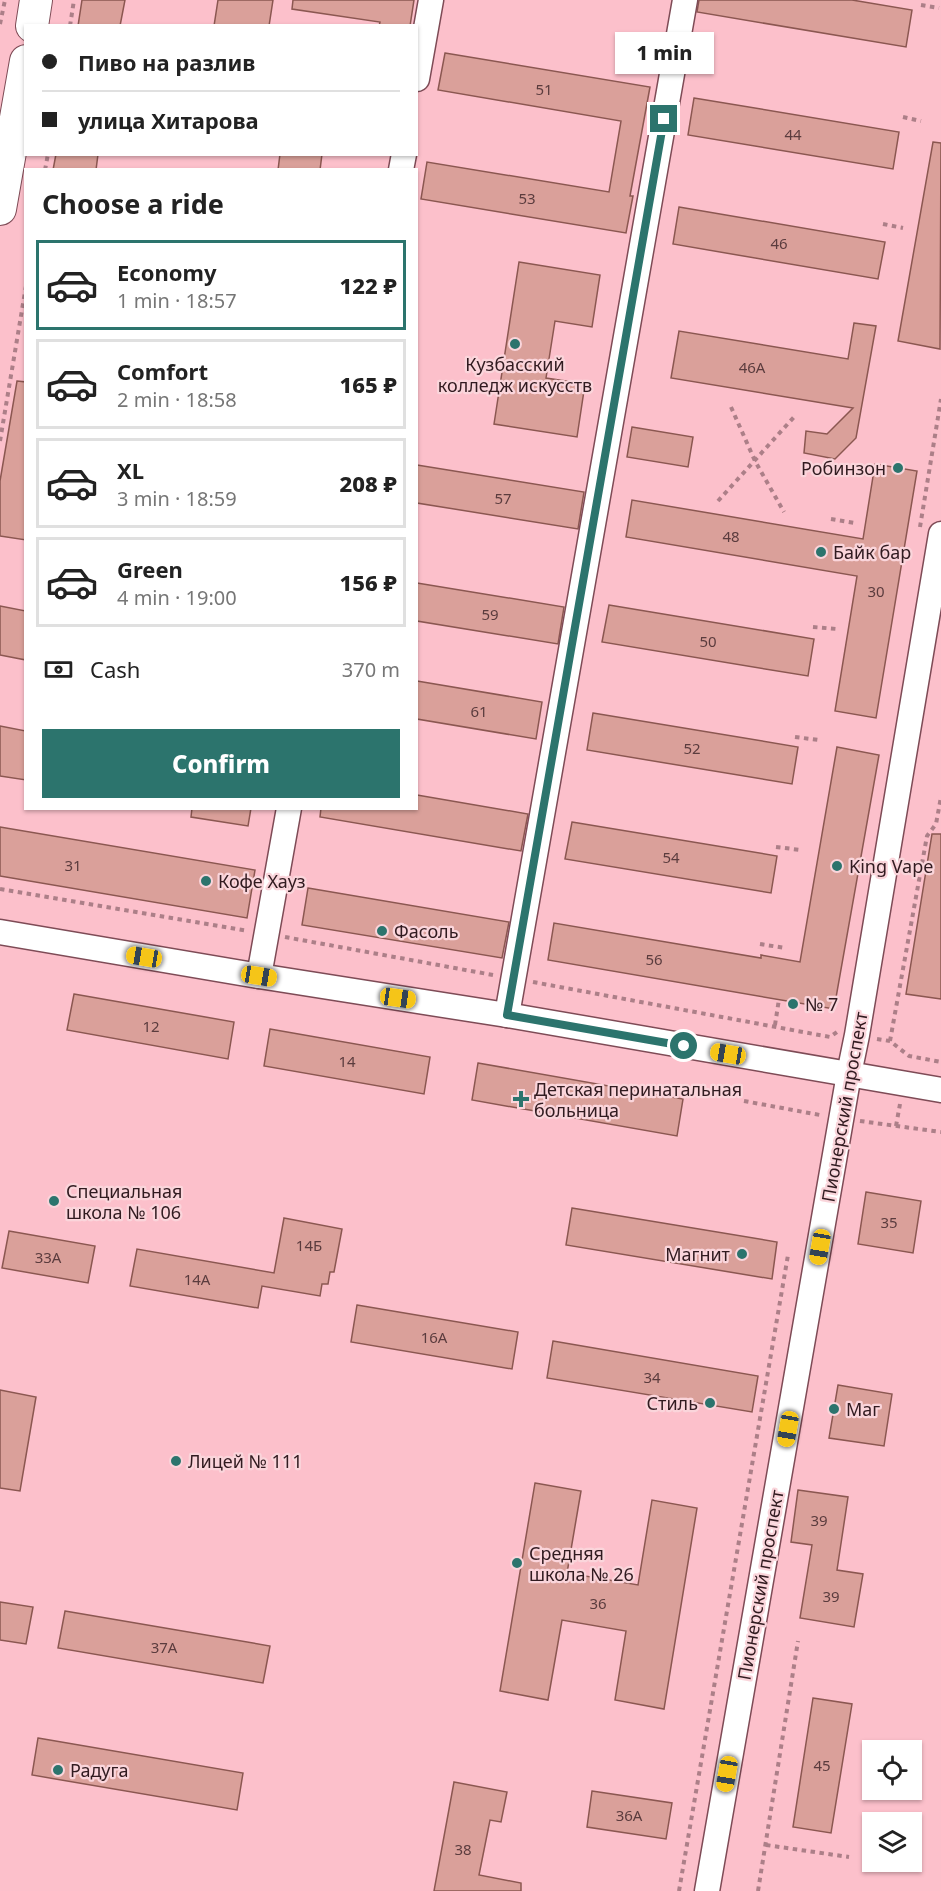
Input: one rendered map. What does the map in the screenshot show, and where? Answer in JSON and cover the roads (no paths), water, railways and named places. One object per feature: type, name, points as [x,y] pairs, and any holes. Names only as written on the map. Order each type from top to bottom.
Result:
[{"type":"main road","points":[[32,24],[36,0]]},
{"type":"main road","points":[[0,209],[24,72]]},
{"type":"street","points":[[418,73],[431,0]]},
{"type":"street","points":[[507,1015],[685,0]]},
{"type":"street","name":"Пионерский проспект","points":[[707,1891],[857,1035],[941,534]]},
{"type":"street","points":[[259,976],[289,810]]},
{"type":"street","points":[[0,932],[507,1015],[941,1090]]},
{"type":"place","name":"Кузбасский колледж искусств","points":[[515,344]]},
{"type":"place","name":"Робинзон","points":[[898,468]]},
{"type":"place","name":"Байк бар","points":[[821,552]]},
{"type":"place","name":"King Vape","points":[[837,866]]},
{"type":"place","name":"Кофе Хауз","points":[[206,881]]},
{"type":"place","name":"Фасоль","points":[[382,931]]},
{"type":"place","name":"№ 7","points":[[793,1004]]},
{"type":"place","name":"Детская перинатальная больница","points":[[521,1099]]},
{"type":"place","name":"Специальная школа № 106","points":[[54,1201]]},
{"type":"place","name":"Магнит","points":[[742,1254]]},
{"type":"place","name":"Стиль","points":[[710,1403]]},
{"type":"place","name":"Маг","points":[[834,1409]]},
{"type":"place","name":"Лицей № 111","points":[[176,1461]]},
{"type":"place","name":"Средняя школа № 26","points":[[517,1563]]},
{"type":"place","name":"Радуга","points":[[58,1770]]}]
